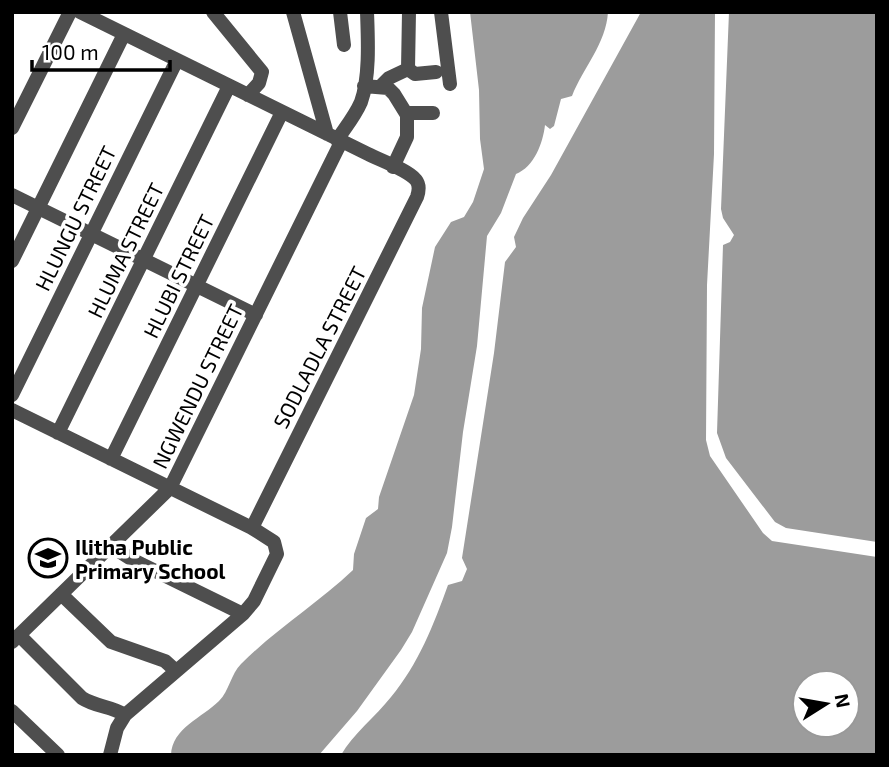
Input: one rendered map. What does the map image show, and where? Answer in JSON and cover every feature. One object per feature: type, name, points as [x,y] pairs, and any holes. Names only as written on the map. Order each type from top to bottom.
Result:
[{"type":"street","points":[[12,128],[70,12]]},
{"type":"street","points":[[80,12],[101,18],[124,34],[393,167],[407,137],[406,113],[388,88],[363,86]]},
{"type":"street","points":[[293,12],[335,139]]},
{"type":"street","points":[[340,12],[344,45]]},
{"type":"street","name":"NGWENDU STREET","points":[[16,639],[170,488],[256,315],[335,139],[361,102],[368,49],[368,12]]},
{"type":"street","points":[[408,69],[409,12]]},
{"type":"street","points":[[441,12],[450,84]]},
{"type":"street","points":[[214,13],[262,72],[259,83],[248,95]]},
{"type":"street","points":[[12,261],[124,34]]},
{"type":"street","name":"HLUNGU STREET","points":[[12,395],[177,60]]},
{"type":"street","points":[[381,86],[389,78],[408,69]]},
{"type":"street","points":[[408,69],[415,74],[436,72]]},
{"type":"street","name":"HLUMA STREET","points":[[58,433],[229,86]]},
{"type":"street","name":"HLUBI STREET","points":[[111,459],[282,112]]},
{"type":"street","points":[[406,113],[433,113]]},
{"type":"street","name":"SODLADLA STREET","points":[[252,528],[417,197],[418,185],[415,179],[393,167]]},
{"type":"street","points":[[12,195],[256,315]]},
{"type":"street","points":[[12,410],[252,528],[270,538],[276,548],[275,560],[254,601],[243,614],[125,715],[117,728],[110,755]]},
{"type":"street","points":[[111,546],[133,560],[243,614]]},
{"type":"street","points":[[61,594],[111,642],[164,661],[176,671]]},
{"type":"street","points":[[16,639],[82,698],[125,715]]},
{"type":"street","points":[[12,711],[58,755]]},
{"type":"shaded area","points":[[470,12],[608,12],[599,45],[572,96],[561,99],[554,126],[550,129],[545,125],[533,160],[516,174],[501,213],[487,236],[477,346],[447,553],[412,632],[401,650],[357,711],[319,755],[171,755],[182,731],[219,701],[241,664],[353,570],[354,554],[366,518],[378,509],[379,497],[414,395],[421,349],[422,308],[435,247],[451,222],[464,217],[473,202],[484,169]]},
{"type":"shaded area","points":[[641,12],[715,12],[714,154],[707,285],[706,440],[710,456],[763,533],[772,541],[877,557],[877,755],[341,755],[401,685],[424,644],[448,585],[462,581],[467,569],[462,558],[494,353],[505,262],[516,247],[514,237],[551,175]]},
{"type":"shaded area","points":[[729,12],[877,12],[877,542],[786,528],[775,522],[726,458],[717,433],[723,245],[730,242],[734,235],[723,218],[721,209]]},
{"type":"place","name":"Ilitha Public Primary School","points":[[48,558]]}]
